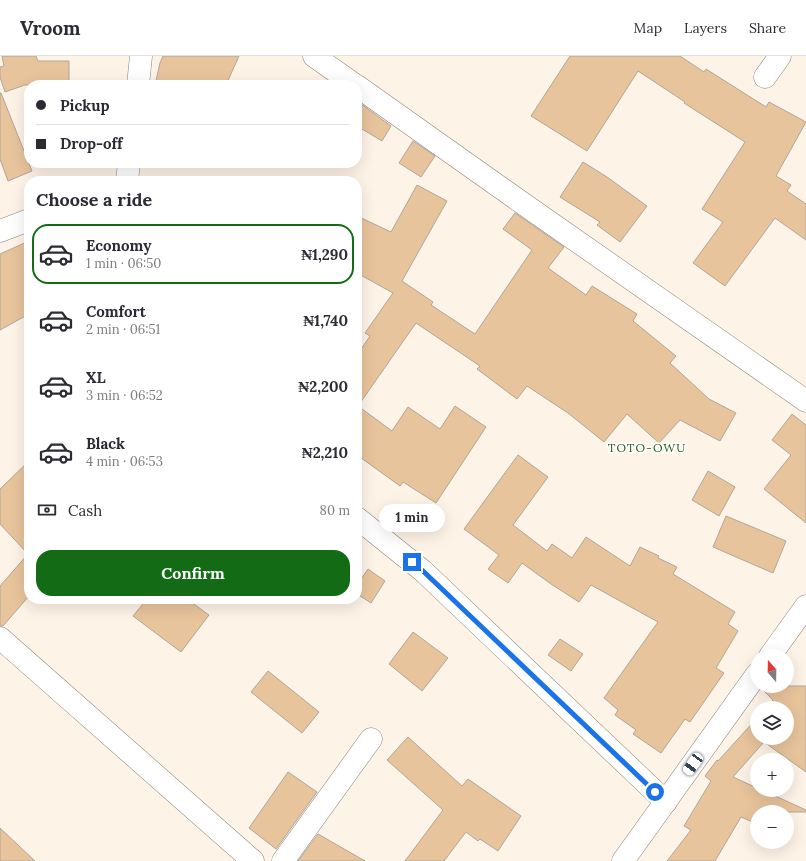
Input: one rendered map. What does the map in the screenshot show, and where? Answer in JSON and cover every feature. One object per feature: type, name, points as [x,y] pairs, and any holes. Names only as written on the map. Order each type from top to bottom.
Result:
[{"type":"street","points":[[139,80],[141,56]]},
{"type":"street","points":[[314,56],[348,80]]},
{"type":"street","points":[[765,77],[780,56]]},
{"type":"street","points":[[362,90],[525,206],[806,401]]},
{"type":"street","points":[[0,232],[24,222]]},
{"type":"street","points":[[362,522],[423,571],[666,802]]},
{"type":"street","points":[[775,649],[806,606]]},
{"type":"street","points":[[0,638],[253,861]]},
{"type":"street","points":[[623,861],[750,684]]},
{"type":"street","points":[[283,861],[371,739]]},
{"type":"building","points":[[2,56],[36,56],[38,61],[69,61],[69,80],[24,80],[24,85],[5,92],[0,77],[0,67],[4,66]]},
{"type":"building","points":[[163,56],[239,56],[228,80],[156,80]]},
{"type":"building","points":[[570,56],[680,56],[704,72],[706,69],[766,107],[769,102],[806,122],[776,176],[791,185],[787,191],[806,204],[806,240],[775,218],[725,286],[693,263],[723,222],[702,209],[745,142],[684,103],[685,102],[638,71],[587,151],[531,116]]},
{"type":"building","points":[[1,93],[24,151],[24,168],[31,168],[32,171],[8,181],[0,159]]},
{"type":"building","points":[[362,105],[391,126],[382,141],[362,129]]},
{"type":"building","points":[[413,141],[435,156],[421,177],[399,163]]},
{"type":"building","points":[[583,162],[607,177],[647,206],[620,242],[597,225],[600,222],[560,197]]},
{"type":"building","points":[[417,185],[447,201],[402,281],[433,302],[431,305],[475,334],[532,250],[503,229],[515,213],[564,247],[548,268],[586,295],[592,286],[637,314],[633,321],[676,356],[670,363],[709,399],[736,413],[720,441],[680,420],[659,443],[627,414],[604,442],[568,413],[527,386],[517,399],[477,369],[480,366],[416,323],[362,400],[362,348],[370,336],[365,333],[393,293],[362,276],[362,218],[391,232]]},
{"type":"building","points":[[24,243],[24,317],[0,330],[0,254]]},
{"type":"building","points":[[455,406],[486,427],[436,503],[403,482],[400,486],[362,459],[362,409],[392,431],[408,407],[440,429]]},
{"type":"building","points":[[792,414],[806,425],[806,523],[764,489],[791,455],[772,440]]},
{"type":"building","points":[[518,455],[548,477],[513,525],[547,551],[552,544],[572,558],[586,537],[630,566],[640,547],[677,567],[673,574],[735,612],[728,624],[738,631],[716,668],[724,673],[690,722],[685,719],[661,753],[633,734],[636,730],[615,715],[618,710],[604,698],[658,622],[591,585],[579,602],[522,563],[508,583],[488,569],[499,555],[464,529]]},
{"type":"building","points":[[24,466],[24,550],[0,524],[0,489]]},
{"type":"building","points":[[708,471],[735,487],[719,516],[692,500]]},
{"type":"building","points":[[726,516],[786,541],[773,573],[713,547]]},
{"type":"building","points":[[24,559],[24,602],[3,626],[0,626],[0,586]]},
{"type":"building","points":[[368,569],[385,581],[371,603],[362,597],[362,578]]},
{"type":"building","points":[[143,604],[194,604],[209,615],[181,652],[133,616]]},
{"type":"building","points":[[413,632],[448,658],[422,691],[389,664]]},
{"type":"building","points":[[560,639],[583,654],[571,671],[548,655]]},
{"type":"building","points":[[268,671],[319,712],[302,733],[251,692]]},
{"type":"building","points":[[794,686],[806,686],[806,772],[794,763],[794,753],[779,753],[768,745],[794,745],[794,701],[772,701],[773,700],[766,693],[794,693]]},
{"type":"building","points":[[750,726],[750,745],[761,745],[754,753],[750,753],[750,758],[733,777],[750,785],[750,797],[777,797],[806,810],[806,812],[794,812],[794,805],[750,805],[750,821],[741,817],[715,861],[667,861],[691,830],[684,826],[711,781],[705,776],[717,760],[718,761]]},
{"type":"building","points":[[408,737],[462,786],[468,779],[521,816],[498,851],[480,839],[478,841],[466,832],[444,861],[405,861],[443,810],[387,760]]},
{"type":"building","points":[[288,772],[317,792],[276,849],[249,828]]},
{"type":"building","points":[[0,828],[35,861],[0,861]]},
{"type":"building","points":[[318,834],[365,861],[298,861]]},
{"type":"district","name":"TOTO-OWU","points":[[647,448]]},
{"type":"route","points":[[412,562],[655,792]]}]
